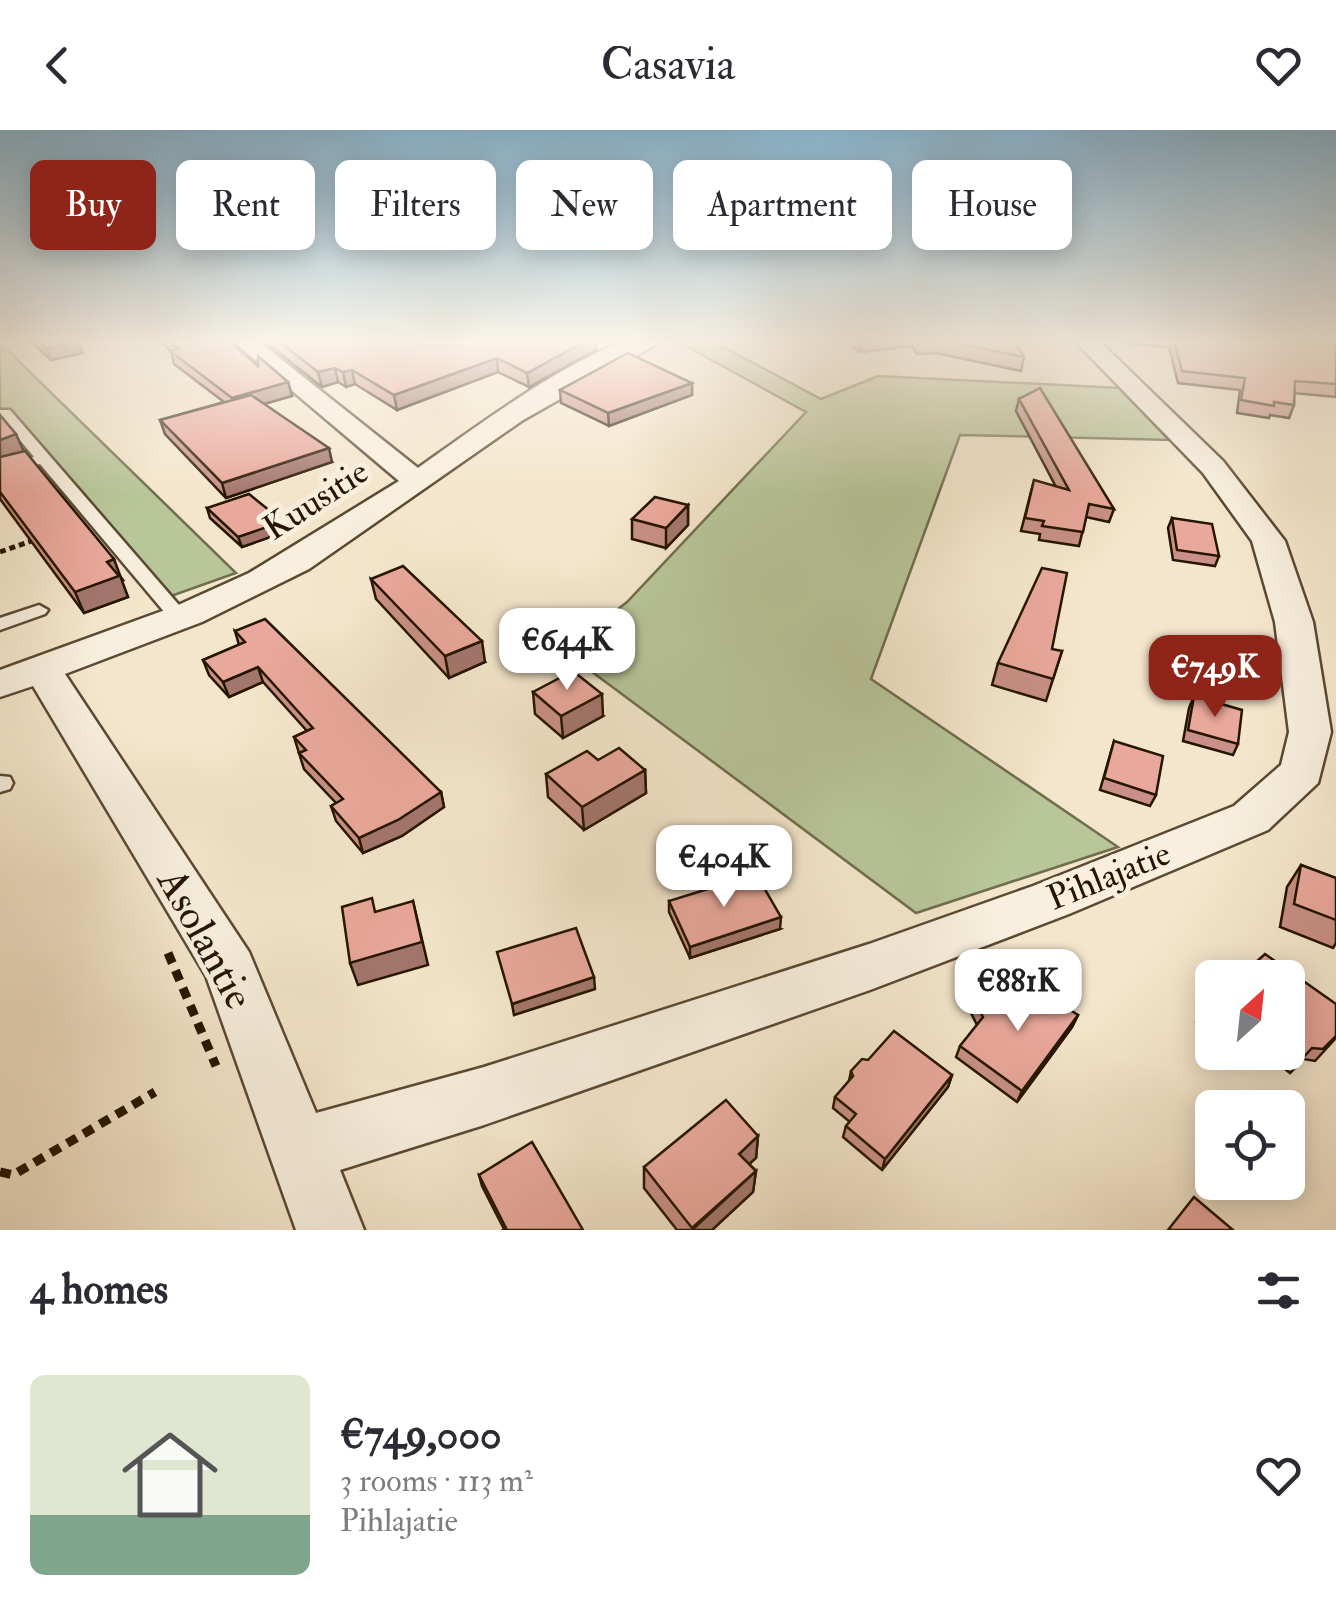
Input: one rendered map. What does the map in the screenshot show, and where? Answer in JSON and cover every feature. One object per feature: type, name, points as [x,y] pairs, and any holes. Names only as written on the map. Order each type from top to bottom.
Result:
[{"type":"street","points":[[305,391],[392,463],[420,479]]},
{"type":"street","name":"Kuusitie","points":[[21,676],[244,591],[300,560],[549,391]]},
{"type":"street","name":"Pihlajatie","points":[[302,1148],[366,1133],[503,1090],[870,968],[1051,900],[1251,818],[1302,772],[1310,732],[1294,622],[1268,541],[1213,467],[1137,391]]},
{"type":"street","name":"Asolantie","points":[[21,676],[230,968],[302,1148],[330,1230]]},
{"type":"lane","points":[[5,414],[178,616]]},
{"type":"lane","points":[[0,470],[43,459]]},
{"type":"lane","points":[[0,624],[39,610]]},
{"type":"path","points":[[0,552],[96,520]]},
{"type":"path","points":[[166,948],[219,1072]]},
{"type":"path","points":[[0,1172],[13,1175],[154,1092]]},
{"type":"green space","points":[[0,391],[50,391],[236,573],[171,596],[0,419]]},
{"type":"green space","points":[[768,391],[807,391],[821,399],[840,391],[1124,391],[1171,440],[960,435],[871,679],[1118,847],[916,913],[564,651],[627,602],[806,412]]},
{"type":"building","points":[[223,391],[255,391],[232,398]]},
{"type":"building","points":[[563,391],[669,391],[608,413]]},
{"type":"building","points":[[1042,391],[1114,509],[1089,504],[1083,532],[1042,526],[1044,521],[1025,518],[1034,480],[1069,490],[1019,399]]},
{"type":"building","points":[[1243,391],[1295,391],[1294,405],[1241,400]]},
{"type":"building","points":[[251,395],[329,448],[222,483],[160,420]]},
{"type":"building","points":[[0,415],[16,434],[0,440]]},
{"type":"building","points":[[25,451],[114,559],[107,562],[119,576],[75,592],[0,492],[0,457]]},
{"type":"building","points":[[249,494],[275,515],[269,517],[276,524],[238,537],[207,508]]},
{"type":"building","points":[[655,497],[688,505],[666,528],[632,519]]},
{"type":"building","points":[[1172,518],[1212,524],[1219,556],[1177,550]]},
{"type":"building","points":[[403,566],[482,641],[445,656],[371,579]]},
{"type":"building","points":[[1042,568],[1067,573],[1052,649],[1062,651],[1053,679],[998,663]]},
{"type":"building","points":[[265,619],[441,792],[398,820],[359,838],[331,806],[343,799],[299,753],[306,750],[294,737],[313,728],[258,667],[223,682],[203,660],[245,642],[235,631]]},
{"type":"building","points":[[573,671],[602,694],[561,716],[533,692]]},
{"type":"building","points":[[1194,696],[1242,710],[1238,744],[1188,730]]},
{"type":"building","points":[[1114,741],[1163,756],[1156,795],[1104,778]]},
{"type":"building","points":[[619,748],[645,770],[582,807],[546,774],[587,751],[598,760]]},
{"type":"building","points":[[1301,865],[1336,878],[1336,920],[1294,904]]},
{"type":"building","points":[[756,874],[781,917],[690,947],[669,901]]},
{"type":"building","points":[[372,898],[375,912],[413,901],[422,942],[350,963],[342,907]]},
{"type":"building","points":[[576,928],[594,977],[512,1004],[497,952]]},
{"type":"building","points":[[1305,982],[1336,1004],[1336,1036],[1323,1049],[1312,1048],[1305,1056]]},
{"type":"building","points":[[1010,986],[1030,1000],[1039,990],[1078,1015],[1022,1091],[960,1046],[983,1017],[974,1000],[995,1003]]},
{"type":"building","points":[[894,1031],[952,1075],[885,1159],[846,1126],[856,1114],[835,1097],[853,1076],[851,1071],[862,1059],[868,1060]]},
{"type":"building","points":[[726,1100],[758,1136],[739,1154],[756,1171],[692,1228],[644,1167]]},
{"type":"building","points":[[532,1142],[583,1230],[503,1230],[506,1228],[479,1175]]},
{"type":"building","points":[[1194,1197],[1233,1230],[1168,1230]]}]
